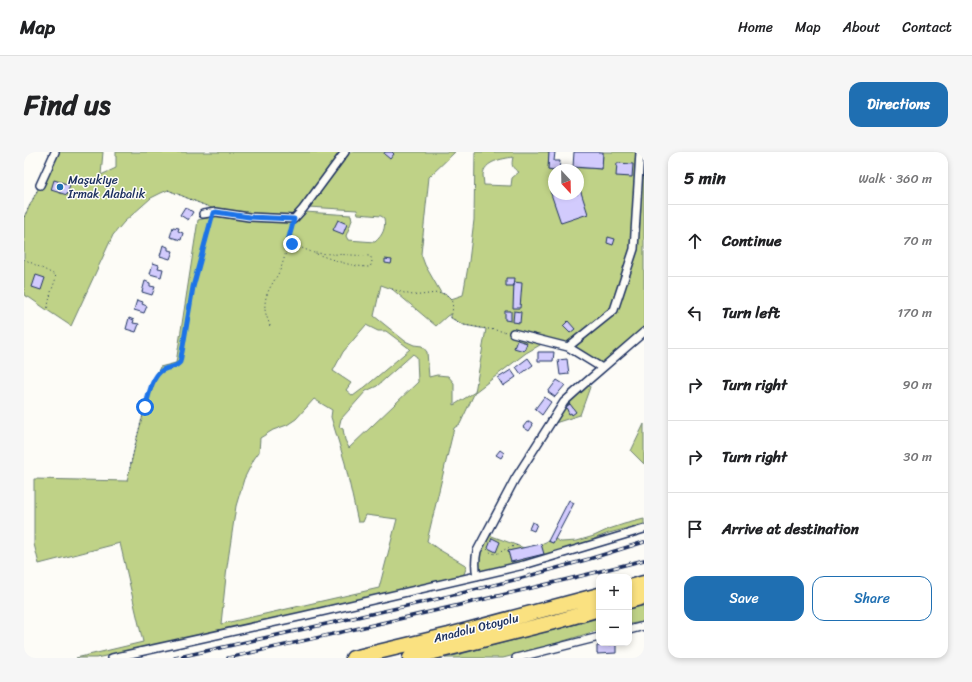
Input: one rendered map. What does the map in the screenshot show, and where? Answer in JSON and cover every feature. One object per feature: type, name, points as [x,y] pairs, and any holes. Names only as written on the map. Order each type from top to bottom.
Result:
[{"type":"highway","points":[[632,586],[644,583]]},
{"type":"highway","name":"Anadolu Otoyolu","points":[[353,658],[449,635],[596,596]]},
{"type":"highway","points":[[632,600],[644,597]]},
{"type":"highway","name":"Anadolu Otoyolu","points":[[410,658],[596,611]]},
{"type":"street","points":[[40,185],[55,152]]},
{"type":"street","points":[[203,214],[216,212],[249,217],[294,219],[345,152]]},
{"type":"street","points":[[568,347],[614,310],[634,249],[640,152]]},
{"type":"street","points":[[513,332],[568,347],[602,368]]},
{"type":"street","points":[[477,576],[475,558],[482,541],[515,479],[564,402],[644,332]]},
{"type":"street","points":[[112,658],[303,616],[539,561],[644,529]]},
{"type":"street","points":[[632,629],[644,626]]},
{"type":"street","points":[[516,658],[596,638]]},
{"type":"path","points":[[24,218],[40,185]]},
{"type":"path","points":[[129,472],[136,439],[154,380],[161,371],[174,367],[180,362],[193,287],[213,213],[206,206],[168,190]]},
{"type":"path","points":[[270,326],[264,307],[265,302],[267,294],[280,270],[294,219]]},
{"type":"path","points":[[288,241],[314,253],[342,262],[364,267],[370,267],[372,264],[372,259],[370,256],[314,253]]},
{"type":"path","points":[[24,260],[55,275],[56,278],[47,310]]},
{"type":"path","points":[[392,289],[413,296],[442,293],[451,299],[452,318],[464,325],[513,332]]},
{"type":"path","points":[[482,541],[488,550],[495,554],[518,545]]},
{"type":"green space","points":[[58,152],[103,152],[101,175],[116,168],[116,152],[342,152],[298,212],[292,216],[252,214],[214,209],[168,190],[151,198],[124,222],[113,235],[71,326],[24,295],[24,217],[40,185],[44,186]]},
{"type":"green space","points":[[349,152],[455,152],[429,177],[421,254],[425,265],[441,293],[447,295],[451,299],[463,295],[469,261],[474,220],[475,152],[549,152],[548,200],[584,200],[584,168],[602,169],[603,152],[644,152],[644,332],[602,368],[568,347],[547,341],[526,353],[475,392],[460,424],[454,428],[427,541],[467,566],[464,574],[458,578],[361,599],[331,608],[96,658],[76,658],[143,642],[120,543],[39,564],[34,544],[34,479],[127,481],[137,437],[154,381],[160,367],[176,363],[198,220],[215,216],[293,221],[305,212],[351,215],[352,220],[346,236],[348,240],[375,242],[383,231],[385,225],[384,218],[381,216],[358,214],[357,210],[308,207]],"holes":[[[513,157],[513,166],[519,172],[512,178],[511,186],[484,185],[484,170],[490,164],[499,160]],[[381,285],[392,289],[436,326],[451,314],[451,318],[464,325],[486,329],[475,392],[454,405],[454,383],[448,376],[437,375],[429,377],[427,352],[422,346],[414,345],[405,341],[374,316]],[[366,325],[378,331],[386,331],[410,349],[353,396],[346,390],[351,383],[333,371],[343,352]],[[413,354],[417,357],[418,382],[349,448],[345,440],[343,429],[339,427],[341,419],[366,391],[377,386]],[[314,399],[332,410],[331,417],[345,463],[358,522],[363,522],[366,515],[397,519],[379,588],[221,624],[227,567],[236,506],[244,479],[259,452],[260,438],[296,419]]]},
{"type":"green space","points":[[588,383],[590,387],[580,415],[555,423],[571,399]]},
{"type":"green space","points":[[644,424],[644,464],[631,451]]},
{"type":"green space","points":[[644,519],[644,524],[609,533],[588,543],[549,555],[481,571],[478,568],[480,550],[489,535],[524,548],[508,551],[511,562],[543,554],[541,544],[548,541],[553,543],[555,539],[561,542],[577,541],[624,524]]},
{"type":"green space","points":[[644,605],[644,622],[632,624],[632,608]]},
{"type":"green space","points":[[596,619],[596,631],[538,649],[503,658],[445,658]]},
{"type":"building","points":[[385,152],[392,152],[394,154],[390,159],[384,154]]},
{"type":"building","points":[[549,152],[555,152],[554,161],[560,161],[560,164],[548,164]]},
{"type":"building","points":[[574,152],[603,152],[602,169],[584,168],[584,164],[573,164]]},
{"type":"building","points":[[617,163],[633,164],[632,177],[616,176]]},
{"type":"building","points":[[54,180],[70,185],[67,195],[51,190]]},
{"type":"building","points":[[553,200],[583,200],[588,214],[561,223]]},
{"type":"building","points":[[185,207],[193,212],[188,220],[180,215]]},
{"type":"building","points":[[338,220],[347,224],[343,234],[333,230]]},
{"type":"building","points":[[173,227],[179,228],[178,231],[183,233],[181,240],[170,237]]},
{"type":"building","points":[[608,237],[615,239],[613,245],[607,243]]},
{"type":"building","points":[[163,245],[168,247],[168,250],[173,251],[170,259],[160,256]]},
{"type":"building","points":[[385,259],[392,260],[391,264],[385,263]]},
{"type":"building","points":[[153,263],[159,265],[158,268],[163,269],[161,277],[150,274]]},
{"type":"building","points":[[36,275],[45,278],[41,290],[32,287]]},
{"type":"building","points":[[506,278],[515,278],[514,286],[506,286]]},
{"type":"building","points":[[145,281],[150,283],[150,286],[155,287],[152,295],[142,292]]},
{"type":"building","points":[[514,282],[522,283],[520,308],[513,308]]},
{"type":"building","points":[[137,300],[143,302],[142,304],[147,306],[144,313],[134,310]]},
{"type":"building","points":[[505,311],[511,311],[511,321],[505,320]]},
{"type":"building","points":[[514,311],[521,312],[520,323],[513,322]]},
{"type":"building","points":[[129,318],[134,320],[133,323],[139,324],[136,332],[126,329]]},
{"type":"building","points":[[568,321],[575,329],[570,333],[563,326]]},
{"type":"building","points":[[517,340],[527,343],[524,351],[514,348]]},
{"type":"building","points":[[538,352],[554,352],[553,361],[538,361]]},
{"type":"building","points":[[528,358],[533,365],[521,374],[516,367]]},
{"type":"building","points":[[567,359],[569,374],[560,375],[558,360]]},
{"type":"building","points":[[511,370],[516,377],[503,386],[498,378]]},
{"type":"building","points":[[557,380],[565,385],[555,397],[548,392]]},
{"type":"building","points":[[544,397],[551,402],[542,415],[535,409]]},
{"type":"building","points":[[570,404],[576,412],[572,415],[571,413],[569,414],[566,407]]},
{"type":"building","points":[[529,421],[533,425],[529,431],[523,427],[527,422],[529,423]]},
{"type":"building","points":[[500,450],[504,453],[501,458],[496,455]]},
{"type":"building","points":[[569,500],[574,503],[553,543],[548,541]]},
{"type":"building","points":[[532,522],[537,524],[534,531],[529,529]]},
{"type":"building","points":[[492,538],[500,542],[496,552],[488,548]]},
{"type":"building","points":[[541,544],[544,554],[511,562],[508,551]]},
{"type":"building","points":[[597,646],[616,646],[616,653],[597,654]]},
{"type":"railway","points":[[175,658],[433,600],[518,579],[644,542]]},
{"type":"railway","points":[[228,658],[488,598],[644,560]]},
{"type":"place","name":"Maşukiye Irmak Alabalık","points":[[60,187]]},
{"type":"route","points":[[145,407],[154,380],[161,371],[174,367],[180,362],[193,287],[213,213],[216,212],[249,217],[294,219],[288,241],[292,244]]}]
